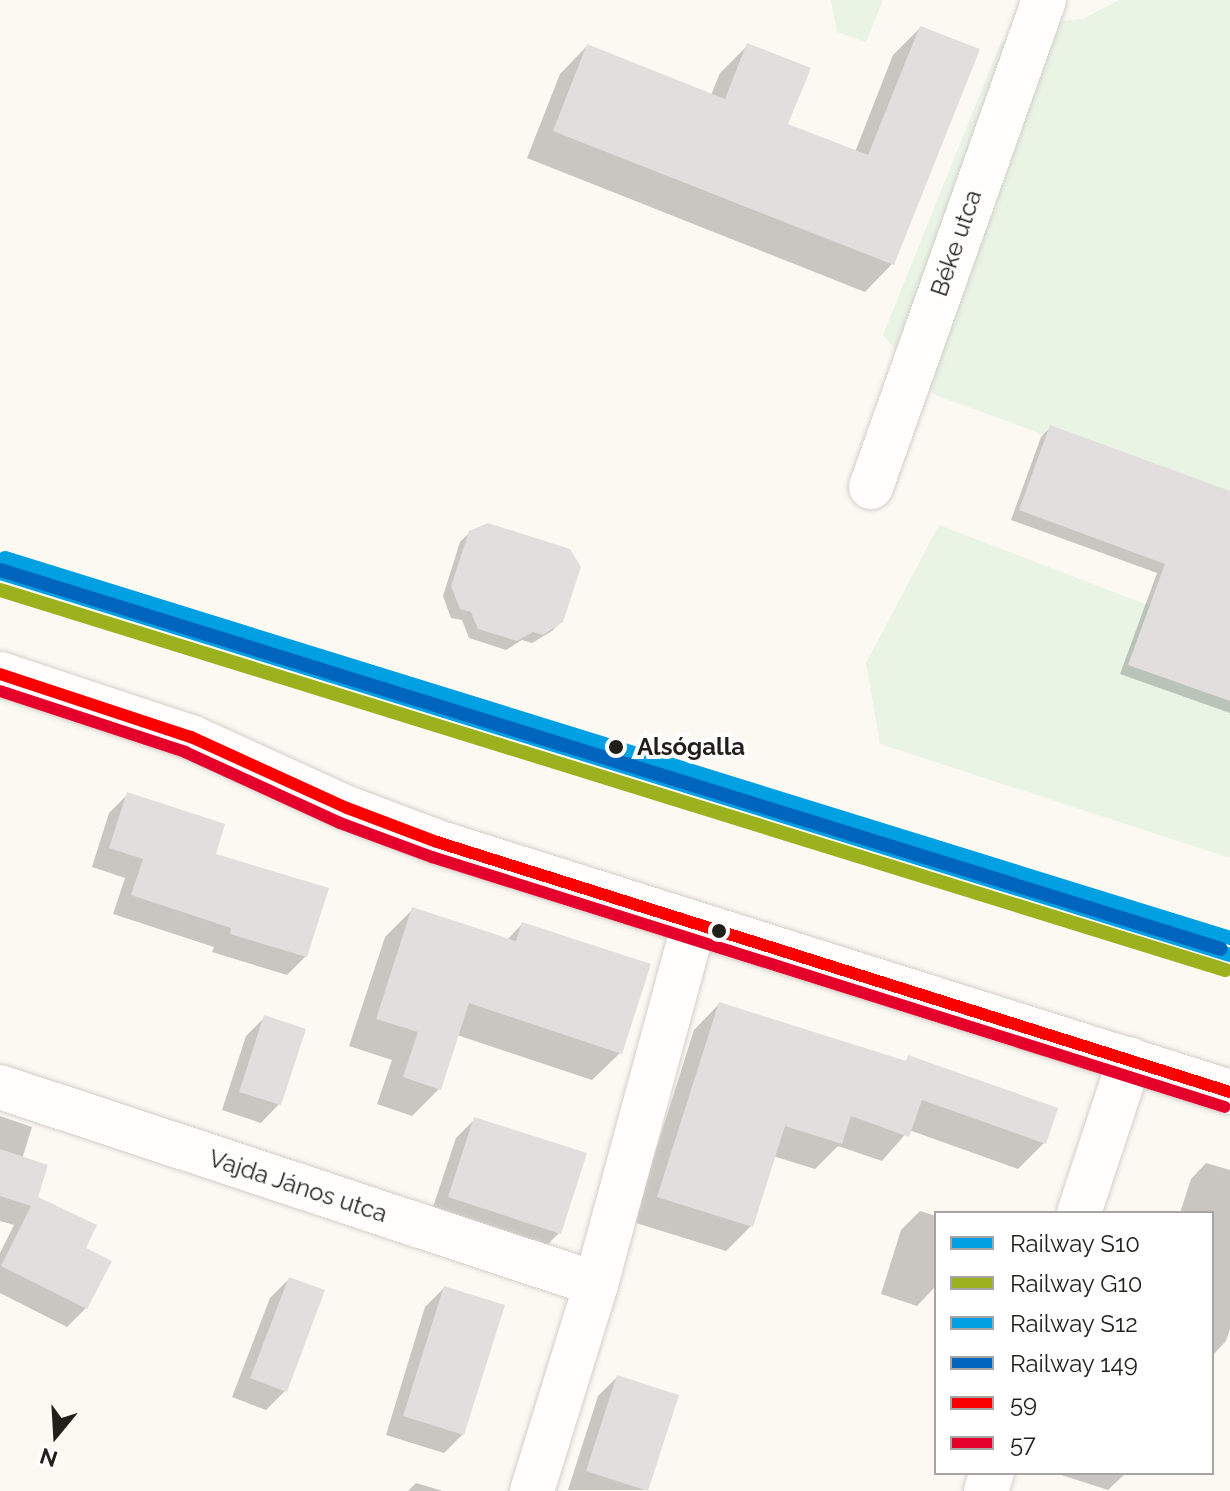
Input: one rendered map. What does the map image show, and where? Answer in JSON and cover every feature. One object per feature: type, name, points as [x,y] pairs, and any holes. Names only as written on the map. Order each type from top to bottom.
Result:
[{"type":"street","name":"Béke utca","points":[[871,487],[1044,0]]},
{"type":"street","points":[[0,674],[191,737],[347,808],[437,842],[1230,1092]]},
{"type":"street","points":[[532,1491],[596,1284],[694,924]]},
{"type":"street","points":[[1080,1211],[1130,1059]]},
{"type":"street","name":"Vajda János utca","points":[[0,1087],[596,1284]]},
{"type":"green space","points":[[831,0],[883,0],[866,42],[837,32]]},
{"type":"green space","points":[[1119,0],[1230,0],[1230,502],[935,395],[883,335],[1001,42],[1041,23],[1083,19]]},
{"type":"green space","points":[[939,525],[1200,625],[1230,700],[1230,858],[880,744],[866,663]]},
{"type":"building","points":[[920,26],[980,49],[894,265],[553,131],[587,44],[725,99],[747,43],[811,68],[788,124],[868,155]]},
{"type":"building","points":[[1050,425],[1230,491],[1230,701],[1128,665],[1165,564],[1019,510]]},
{"type":"building","points":[[488,523],[570,549],[581,567],[563,622],[543,635],[533,632],[517,641],[478,629],[471,612],[460,609],[451,586],[469,531]]},
{"type":"building","points":[[127,792],[225,824],[216,854],[329,888],[307,957],[230,934],[231,928],[131,895],[143,859],[109,848]]},
{"type":"building","points":[[412,907],[516,941],[522,922],[651,964],[622,1054],[469,1003],[441,1090],[403,1077],[418,1032],[376,1019]]},
{"type":"building","points":[[719,1002],[906,1061],[908,1055],[1058,1108],[1046,1144],[922,1100],[909,1137],[851,1116],[842,1144],[785,1126],[753,1227],[657,1197]]},
{"type":"building","points":[[264,1015],[306,1029],[281,1105],[239,1092]]},
{"type":"building","points":[[474,1117],[587,1153],[561,1234],[448,1197]]},
{"type":"building","points":[[0,1149],[48,1165],[38,1197],[97,1225],[86,1248],[112,1261],[87,1309],[1,1266],[31,1206],[0,1196]]},
{"type":"building","points":[[289,1277],[325,1290],[287,1392],[250,1378]]},
{"type":"building","points":[[444,1286],[505,1305],[464,1435],[403,1416]]},
{"type":"building","points":[[617,1375],[679,1395],[648,1491],[586,1471]]},
{"type":"rail line","name":"S12","points":[[5,558],[1230,938]]},
{"type":"rail line","name":"149","points":[[0,570],[1221,949]]},
{"type":"rail line","name":"S10","points":[[0,573],[1230,955]]},
{"type":"rail line","name":"G10","points":[[0,590],[1225,970]]},
{"type":"transit line","name":"59","points":[[0,674],[191,737],[347,808],[437,842],[1230,1092]]},
{"type":"transit line","name":"57","points":[[0,691],[185,752],[340,823],[432,857],[1225,1107]]},
{"type":"place","name":"Alsógalla","points":[[616,747]]}]
